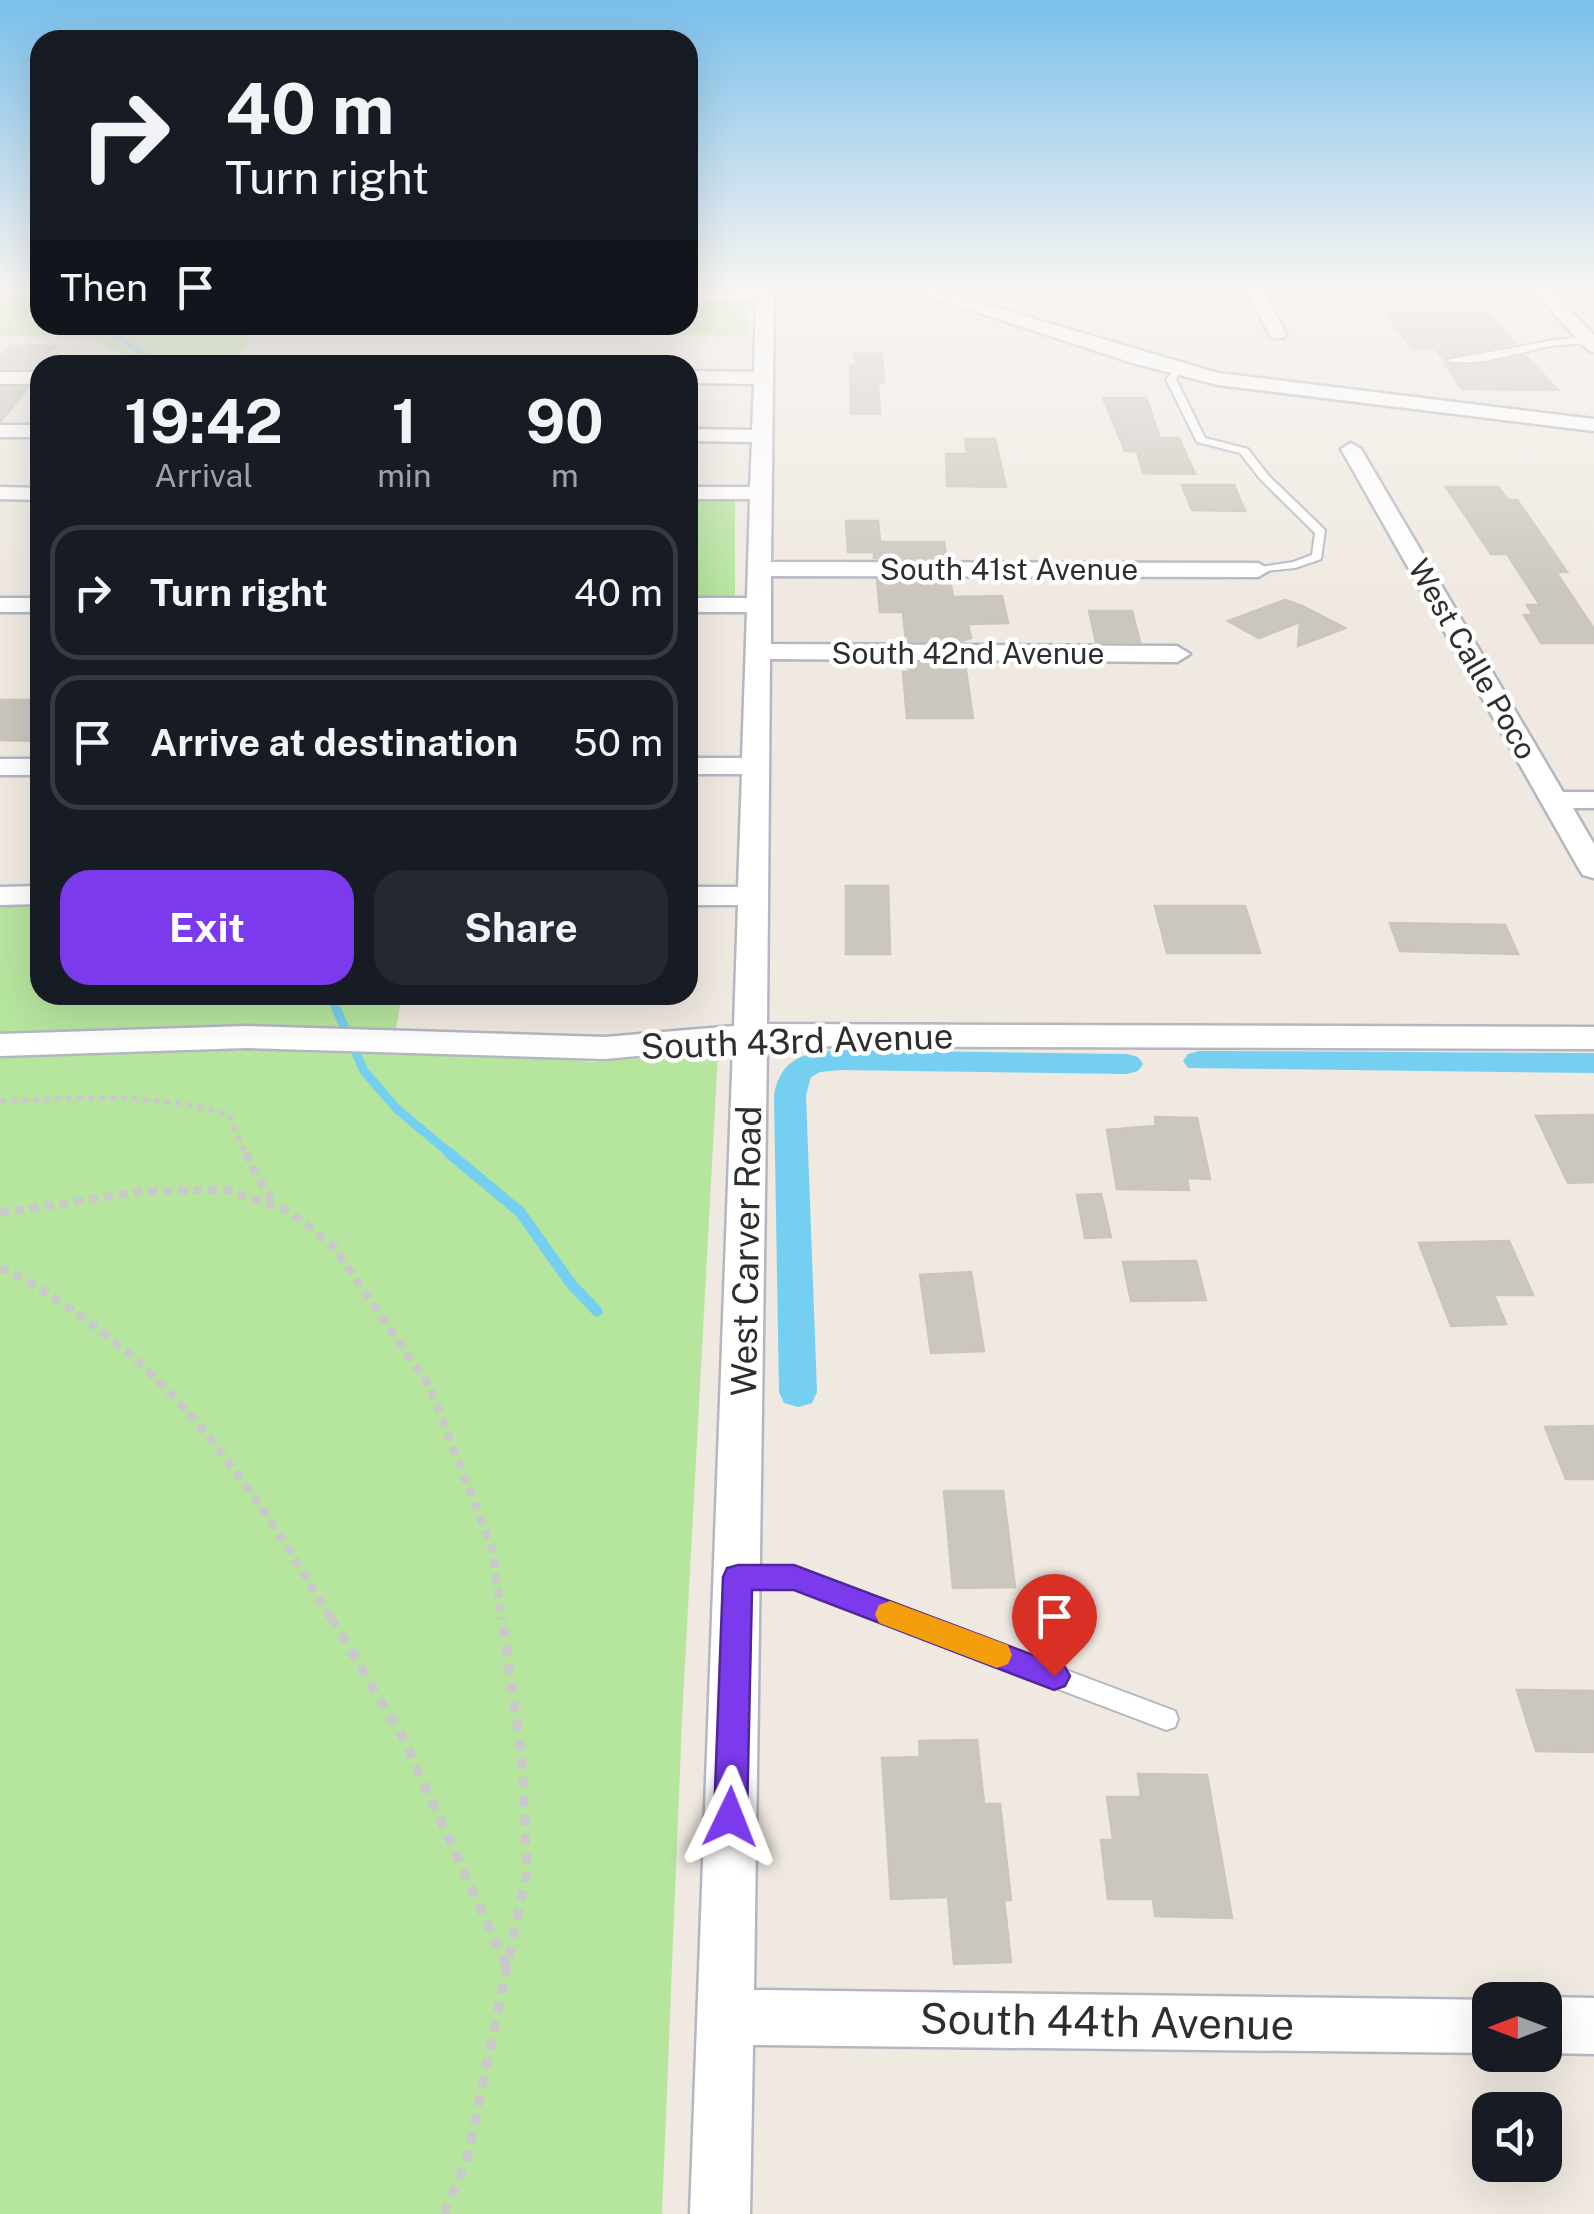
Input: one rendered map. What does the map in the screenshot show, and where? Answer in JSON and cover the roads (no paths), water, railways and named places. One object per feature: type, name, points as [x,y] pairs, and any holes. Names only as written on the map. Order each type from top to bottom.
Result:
[{"type":"street","name":"West Carver Road","points":[[720,2214],[752,1035],[750,896],[764,391]]},
{"type":"street","points":[[1318,391],[1594,425]]},
{"type":"street","points":[[0,431],[30,431]]},
{"type":"street","points":[[698,435],[762,436]]},
{"type":"street","name":"West Calle Poco","points":[[1351,449],[1594,869]]},
{"type":"street","points":[[698,493],[760,493]]},
{"type":"street","points":[[0,494],[30,494]]},
{"type":"street","name":"South 41st Avenue","points":[[698,602],[759,587],[1258,570]]},
{"type":"street","points":[[0,605],[30,605]]},
{"type":"street","name":"South 42nd Avenue","points":[[758,652],[1177,654]]},
{"type":"street","points":[[698,766],[754,766]]},
{"type":"street","points":[[0,767],[30,767]]},
{"type":"street","points":[[1554,800],[1594,800]]},
{"type":"street","points":[[0,896],[30,895]]},
{"type":"street","points":[[698,896],[750,896]]},
{"type":"street","name":"South 43rd Avenue","points":[[0,1046],[114,1039],[297,1037],[605,1048],[752,1035],[1594,1038]]},
{"type":"street","name":"South 44th Avenue","points":[[725,2017],[1472,2025]]},
{"type":"street","points":[[1562,2025],[1594,2026]]},
{"type":"lane","points":[[1177,391],[1202,440],[1244,451],[1264,478],[1321,532],[1318,556],[1295,565],[1258,570]]},
{"type":"lane","points":[[738,1577],[794,1578],[1166,1719]]},
{"type":"waterway","points":[[334,1005],[364,1071],[397,1109],[452,1155]]},
{"type":"waterway","points":[[798,1392],[790,1095],[799,1070],[812,1063],[840,1060],[1127,1064]]},
{"type":"waterway","points":[[1199,1061],[1594,1063]]},
{"type":"waterway","points":[[449,1153],[520,1212],[572,1285],[597,1311]]}]
